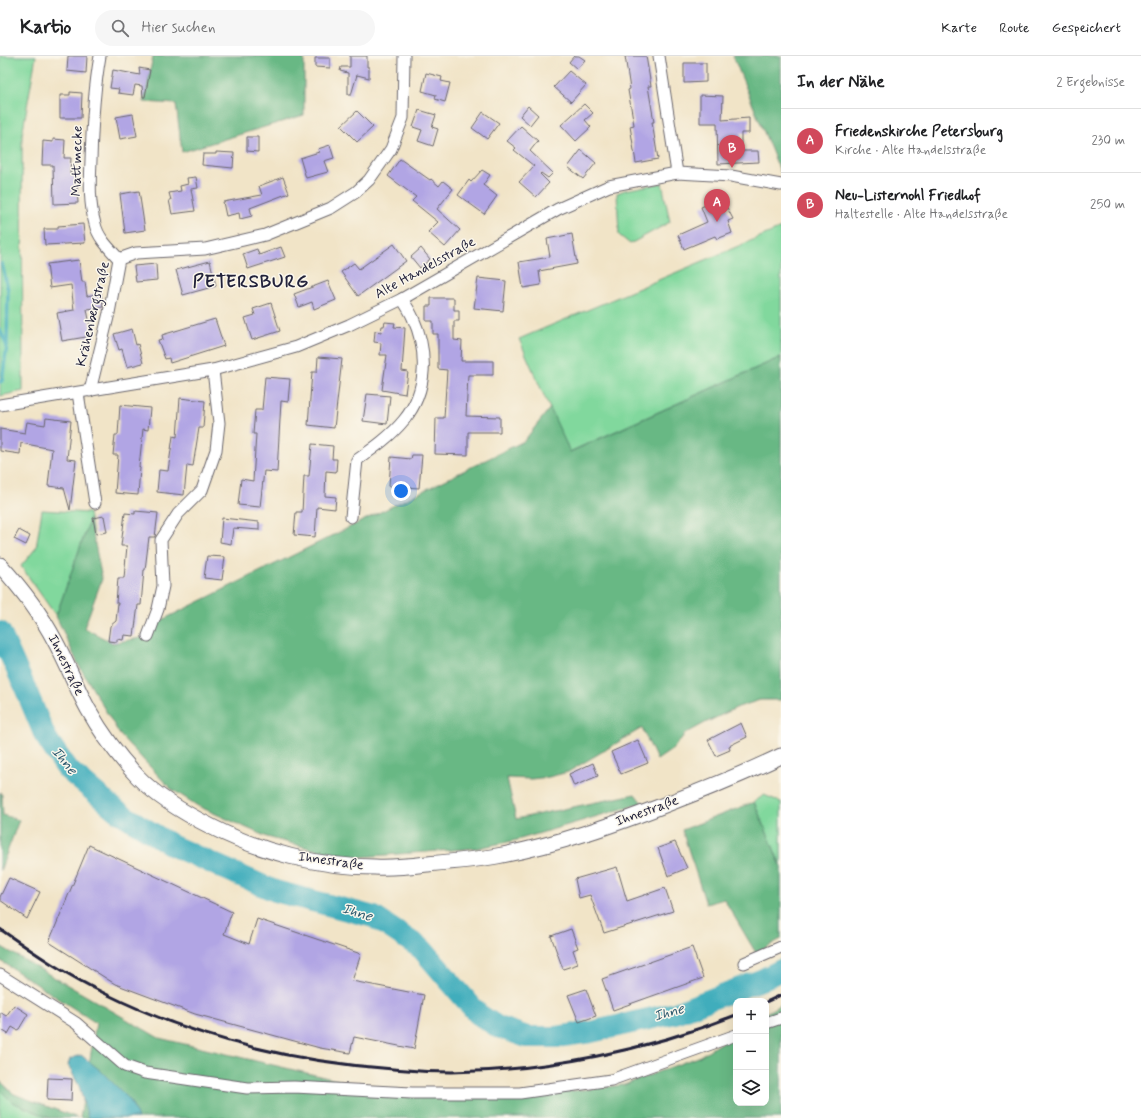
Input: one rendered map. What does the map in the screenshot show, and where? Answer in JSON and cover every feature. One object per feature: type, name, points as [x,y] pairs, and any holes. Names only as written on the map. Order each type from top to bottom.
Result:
[{"type":"main road","name":"Ihnestraße","points":[[0,565],[22,589],[40,613],[56,641],[87,707],[103,734],[120,757],[141,779],[170,802],[198,820],[232,837],[267,850],[338,865],[375,868],[457,862],[498,856],[543,845],[641,814],[741,774],[781,756]]},
{"type":"street","name":"Mattmecke","points":[[100,56],[91,133],[90,194],[95,226],[106,245],[119,259]]},
{"type":"street","name":"Krähenbergstraße","points":[[90,391],[109,312],[119,259],[136,253],[205,250],[265,235],[331,208],[356,192],[369,180],[391,149],[403,118],[404,56]]},
{"type":"street","points":[[659,56],[677,173]]},
{"type":"street","name":"Alte Handelsstraße","points":[[0,405],[213,370],[296,347],[349,325],[402,299],[558,209],[609,186],[677,173],[730,176],[781,185]]},
{"type":"street","points":[[351,517],[357,460],[383,441],[404,420],[417,400],[423,380],[423,360],[420,340],[413,318],[402,299]]},
{"type":"street","points":[[148,636],[158,609],[163,586],[161,540],[178,514],[202,490],[216,450],[219,423],[213,370]]},
{"type":"street","points":[[78,393],[96,503]]},
{"type":"street","points":[[744,963],[781,947]]},
{"type":"street","points":[[0,975],[76,1023],[125,1066],[145,1073],[247,1088],[294,1087],[412,1093],[520,1093],[611,1080],[733,1036]]},
{"type":"street","points":[[769,1022],[781,1018]]},
{"type":"green space","points":[[0,56],[36,56],[22,135],[23,391],[0,396]]},
{"type":"green space","points":[[153,56],[304,56],[304,115],[182,152],[176,104],[144,102]]},
{"type":"green space","points":[[733,56],[781,56],[781,174]]},
{"type":"green space","points":[[662,183],[670,222],[630,244],[619,235],[617,193]]},
{"type":"green space","points":[[781,228],[781,357],[569,452],[519,339]]},
{"type":"green space","points":[[781,357],[781,700],[760,700],[738,707],[685,734],[673,749],[657,760],[642,728],[568,772],[549,777],[531,779],[507,778],[516,819],[635,794],[642,803],[517,840],[478,848],[346,858],[267,837],[198,806],[170,788],[120,735],[78,664],[56,616],[90,519],[102,579],[84,628],[113,643],[140,638],[162,620],[524,441],[550,408],[570,452]]},
{"type":"green space","points":[[42,510],[89,513],[90,519],[56,616],[21,566],[36,548]]},
{"type":"green space","points":[[0,792],[2,795],[3,815],[19,820],[0,871]]},
{"type":"green space","points":[[764,795],[781,802],[781,866],[754,802]]},
{"type":"green space","points":[[754,802],[781,866],[781,939],[756,953],[724,899],[706,904],[682,830]]},
{"type":"green space","points":[[0,946],[159,1038],[408,1097],[512,1098],[624,1085],[700,1056],[733,1035],[733,1106],[769,1106],[769,1011],[781,1004],[781,1118],[80,1118],[96,1023],[1,961],[0,962]]},
{"type":"green space","points":[[0,1081],[14,1094],[78,1118],[50,1118],[12,1102],[0,1090]]},
{"type":"green space","points":[[0,1090],[13,1102],[50,1118],[0,1118]]},
{"type":"water","points":[[81,1055],[101,1071],[130,1100],[138,1118],[88,1118],[79,1086],[68,1065],[70,1059]]},
{"type":"building","points":[[68,56],[87,56],[86,73],[67,71]]},
{"type":"building","points":[[350,56],[367,56],[369,78],[357,75],[351,95],[348,95],[348,73],[340,71],[341,67],[350,67]]},
{"type":"building","points":[[574,56],[579,56],[585,60],[577,69],[569,62]]},
{"type":"building","points":[[625,56],[646,56],[651,86],[648,86],[654,122],[652,122],[658,159],[636,163],[630,126],[634,125],[628,90],[630,89]]},
{"type":"building","points":[[315,58],[330,58],[330,68],[315,67]]},
{"type":"building","points":[[684,63],[706,63],[706,82],[684,83]]},
{"type":"building","points":[[139,68],[150,70],[145,97],[143,97],[142,86],[135,85],[133,95],[118,93],[119,89],[110,88],[113,70],[140,75]]},
{"type":"building","points":[[569,71],[586,85],[571,102],[554,87]]},
{"type":"building","points":[[426,73],[442,77],[441,81],[450,83],[445,102],[435,99],[436,95],[422,91]]},
{"type":"building","points":[[70,92],[82,93],[81,118],[60,118],[60,95],[70,95]]},
{"type":"building","points":[[700,95],[723,96],[722,120],[749,118],[749,133],[741,133],[741,151],[758,151],[759,162],[718,164],[717,123],[700,123]]},
{"type":"building","points":[[584,104],[593,113],[585,120],[591,127],[576,141],[561,125]]},
{"type":"building","points":[[528,106],[538,115],[530,125],[520,116]]},
{"type":"building","points":[[419,110],[436,115],[432,127],[438,129],[433,146],[418,141],[422,130],[413,127]]},
{"type":"building","points":[[357,111],[373,127],[357,142],[341,126]]},
{"type":"building","points":[[483,112],[499,123],[487,139],[472,128]]},
{"type":"building","points":[[133,114],[137,136],[120,139],[116,117]]},
{"type":"building","points":[[521,126],[538,141],[530,151],[553,173],[548,178],[541,173],[540,174],[549,183],[536,197],[519,182],[534,166],[514,150],[516,148],[507,141]]},
{"type":"building","points":[[247,137],[258,137],[258,152],[247,151]]},
{"type":"building","points":[[53,139],[65,140],[64,158],[71,158],[70,174],[76,173],[78,203],[54,204],[53,165],[42,165],[43,141],[53,142]]},
{"type":"building","points":[[330,145],[334,158],[324,161],[328,172],[306,178],[300,158],[319,152],[318,149]]},
{"type":"building","points":[[581,150],[596,163],[583,179],[568,167]]},
{"type":"building","points":[[216,152],[234,153],[233,168],[202,165],[203,154],[216,154]]},
{"type":"building","points":[[400,159],[430,180],[431,179],[439,186],[443,181],[453,189],[437,209],[460,230],[445,247],[428,232],[438,222],[412,201],[416,197],[388,176]]},
{"type":"building","points":[[482,170],[490,175],[483,185],[497,196],[484,214],[458,195],[469,180],[471,182]]},
{"type":"building","points":[[196,177],[198,188],[191,189],[195,211],[172,214],[169,193],[181,191],[180,186],[188,184],[187,178]]},
{"type":"building","points":[[283,177],[289,193],[250,208],[252,216],[240,219],[239,213],[226,216],[223,202],[262,195],[259,186]]},
{"type":"building","points":[[139,191],[145,230],[125,233],[120,194]]},
{"type":"building","points":[[721,196],[733,219],[728,221],[732,233],[717,239],[715,236],[684,249],[678,235],[707,222],[701,207],[713,202],[712,201]]},
{"type":"building","points":[[83,224],[85,243],[45,245],[44,229],[58,229],[58,226]]},
{"type":"building","points":[[572,234],[577,264],[539,271],[541,285],[523,288],[519,262],[550,257],[547,239]]},
{"type":"building","points":[[394,244],[406,261],[358,296],[341,272],[354,263],[359,269]]},
{"type":"building","points":[[281,247],[285,257],[248,269],[243,254],[257,249],[259,255]]},
{"type":"building","points":[[421,248],[430,259],[420,268],[411,257]]},
{"type":"building","points":[[79,260],[82,282],[85,282],[87,296],[101,293],[103,307],[87,309],[92,336],[62,341],[57,313],[74,310],[71,285],[50,288],[47,264]]},
{"type":"building","points":[[210,261],[216,286],[183,295],[176,270]]},
{"type":"building","points":[[156,264],[157,280],[136,282],[134,266]]},
{"type":"building","points":[[478,278],[506,281],[503,311],[474,308]]},
{"type":"building","points":[[328,281],[336,300],[314,309],[312,302],[299,307],[294,294]]},
{"type":"building","points":[[431,298],[454,298],[454,310],[459,310],[459,321],[454,321],[454,340],[462,341],[461,361],[493,361],[493,375],[468,375],[466,416],[500,417],[500,432],[468,432],[468,455],[435,454],[436,418],[444,418],[447,370],[438,369],[438,334],[433,334],[433,321],[426,321],[426,306],[431,306]]},
{"type":"building","points":[[271,303],[280,331],[252,340],[245,318],[255,315],[253,309]]},
{"type":"building","points":[[215,319],[224,346],[170,363],[169,358],[165,359],[158,340],[163,339],[162,335]]},
{"type":"building","points":[[385,322],[395,323],[394,327],[405,328],[402,371],[408,372],[405,394],[382,390],[387,355],[380,355],[381,343],[374,342],[375,331],[381,332],[382,326],[384,326]]},
{"type":"building","points":[[132,329],[143,363],[127,367],[122,349],[119,350],[114,334]]},
{"type":"building","points":[[318,357],[342,359],[334,428],[308,425],[312,372],[317,372]]},
{"type":"building","points":[[265,377],[290,379],[288,402],[281,401],[277,472],[264,471],[260,507],[238,505],[241,479],[253,481],[256,434],[253,434],[255,410],[262,410]]},
{"type":"building","points":[[367,394],[390,396],[387,424],[363,421]]},
{"type":"building","points":[[180,398],[205,401],[203,428],[199,428],[193,466],[187,465],[184,495],[157,492],[159,470],[168,471],[173,436],[177,437]]},
{"type":"building","points":[[120,405],[150,408],[148,430],[143,429],[138,495],[115,493],[118,455],[113,455],[115,435],[118,435]]},
{"type":"building","points":[[46,418],[71,421],[67,459],[76,460],[70,510],[64,488],[48,486],[52,449],[21,443],[20,454],[0,451],[0,429],[25,433],[27,422],[45,425]]},
{"type":"building","points":[[312,444],[333,446],[332,459],[337,459],[336,472],[326,471],[325,496],[336,497],[335,509],[317,507],[315,537],[294,535],[296,512],[302,512],[304,476],[309,476]]},
{"type":"building","points":[[412,455],[422,455],[419,488],[389,486],[391,457],[411,459]]},
{"type":"building","points":[[135,511],[158,513],[155,537],[149,537],[141,605],[138,605],[134,636],[124,635],[123,640],[117,639],[117,642],[108,641],[110,626],[116,621],[118,578],[124,578],[127,546],[121,546],[125,513],[135,514]]},
{"type":"building","points":[[104,516],[107,532],[96,534],[93,518]]},
{"type":"building","points":[[222,518],[259,522],[259,530],[233,528],[231,544],[220,542]]},
{"type":"building","points":[[19,530],[30,536],[26,545],[14,539]]},
{"type":"building","points":[[207,556],[225,557],[222,580],[204,578]]},
{"type":"building","points":[[741,723],[747,737],[729,746],[730,750],[716,756],[708,740]]},
{"type":"building","points":[[638,740],[648,763],[621,774],[611,752]]},
{"type":"building","points":[[593,763],[598,776],[574,786],[569,774]]},
{"type":"building","points":[[675,842],[687,868],[668,876],[658,848]]},
{"type":"building","points":[[89,845],[232,912],[224,934],[249,944],[257,919],[361,954],[352,981],[424,995],[414,1049],[354,1037],[350,1053],[320,1048],[195,1014],[115,984],[49,942]]},
{"type":"building","points":[[617,867],[627,901],[665,888],[673,911],[604,933],[590,895],[579,898],[575,879]]},
{"type":"building","points":[[9,878],[40,892],[27,919],[0,900]]},
{"type":"building","points":[[571,929],[578,948],[573,950],[578,964],[563,969],[551,936]]},
{"type":"building","points":[[692,947],[703,978],[613,1010],[602,979]]},
{"type":"building","points":[[586,989],[596,1016],[579,1022],[568,995]]},
{"type":"building","points":[[14,1005],[28,1014],[19,1029],[17,1030],[12,1027],[8,1034],[0,1029],[0,1012],[6,1016]]},
{"type":"building","points":[[48,1078],[72,1079],[71,1101],[47,1100]]},
{"type":"waterway","points":[[2,264],[8,290],[7,345]]},
{"type":"waterway","points":[[0,330],[7,345],[2,381],[0,382]]},
{"type":"waterway","name":"Ihne","points":[[0,632],[45,736],[67,769],[117,811],[173,846],[275,891],[374,917],[422,949],[478,1014],[498,1027],[527,1037],[556,1037],[591,1032],[675,1013],[761,980],[781,970]]},
{"type":"railway","points":[[0,929],[78,980],[140,1010],[210,1035],[246,1045],[282,1054],[356,1066],[445,1072],[524,1068],[560,1063],[632,1048],[668,1039],[733,1016]]},
{"type":"railway","points":[[769,1001],[781,995]]},
{"type":"place","name":"Neu-Listernohl Friedhof","points":[[732,168]]},
{"type":"place","name":"Friedenskirche Petersburg","points":[[717,222]]},
{"type":"district","name":"PETERSBURG","points":[[251,282]]}]
